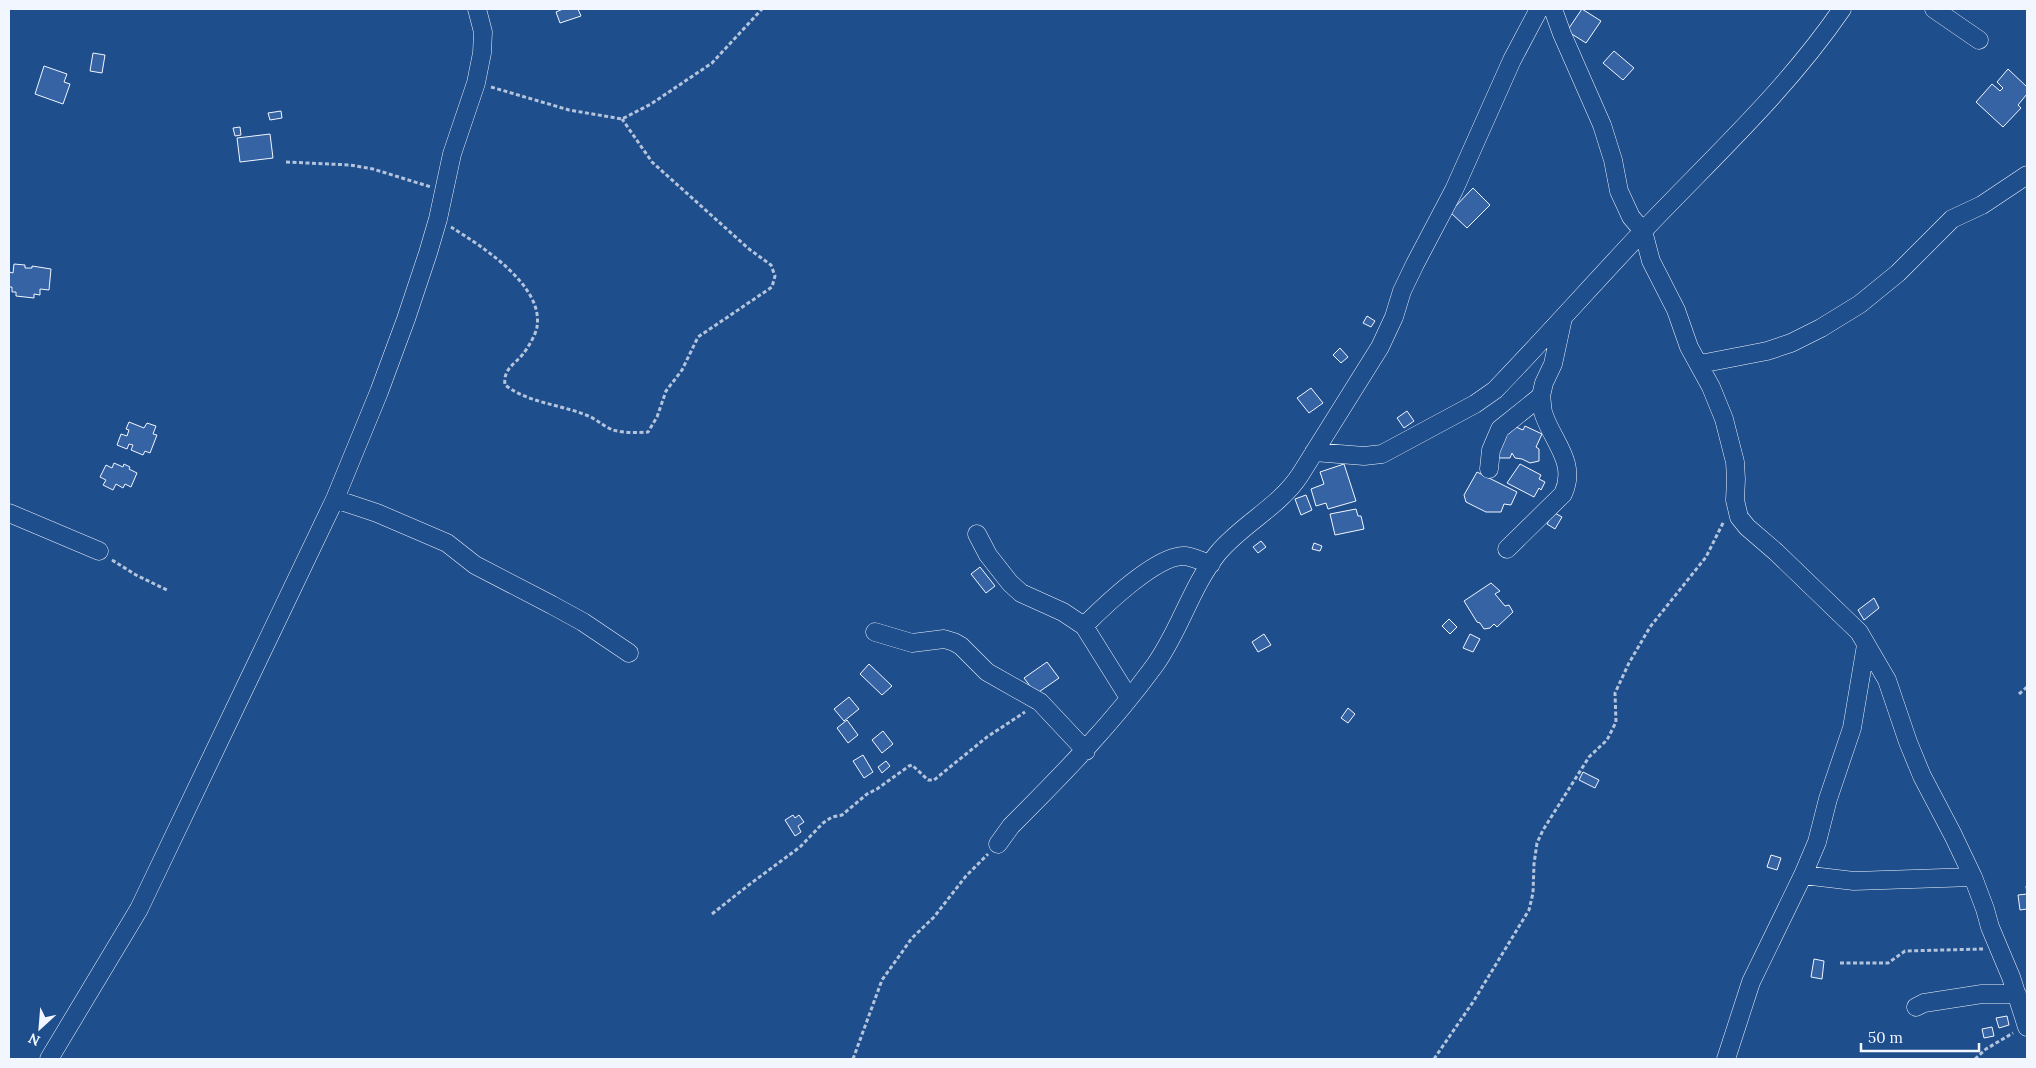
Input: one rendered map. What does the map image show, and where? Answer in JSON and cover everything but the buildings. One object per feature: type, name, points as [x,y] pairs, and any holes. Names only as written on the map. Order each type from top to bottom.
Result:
[{"type":"street","points":[[49,1059],[139,910],[334,499],[406,319],[438,219],[452,154],[476,83],[482,53],[483,32],[477,9]]},
{"type":"street","points":[[998,844],[1011,826],[1086,751],[1156,664],[1186,611],[1192,594],[1211,564],[1230,540],[1292,488],[1369,368],[1380,347],[1394,317],[1402,291],[1468,159],[1508,68],[1539,9]]},
{"type":"street","points":[[1553,9],[1602,125],[1613,160],[1618,191],[1631,217],[1642,232],[1651,261],[1676,310],[1689,347],[1700,364],[1721,411],[1733,449],[1736,479],[1735,500],[1738,517],[1747,528],[1776,552],[1859,632],[1887,680],[1908,742],[1922,776],[1954,835],[1973,877],[2017,994],[2027,1026]]},
{"type":"street","points":[[1314,452],[1364,456],[1382,454],[1475,404],[1495,390],[1642,232],[1736,137],[1806,58],[1842,9]]},
{"type":"street","points":[[1934,9],[1979,40]]},
{"type":"street","points":[[1700,364],[1767,351],[1791,343],[1821,328],[1860,304],[1898,273],[1952,219],[1982,204],[2027,175]]},
{"type":"street","points":[[1507,549],[1562,494],[1567,484],[1568,471],[1558,443],[1543,412],[1541,396],[1544,383],[1553,364],[1563,317]]},
{"type":"street","points":[[1489,469],[1491,450],[1500,429],[1541,396]]},
{"type":"street","points":[[334,499],[377,513],[446,543],[474,565],[568,613],[629,653]]},
{"type":"street","points":[[9,513],[99,551]]},
{"type":"street","points":[[977,534],[994,562],[1010,583],[1021,593],[1063,612],[1084,626],[1128,698]]},
{"type":"street","points":[[1084,626],[1109,602],[1166,560],[1185,556],[1211,564]]},
{"type":"street","points":[[876,632],[912,643],[944,639],[954,642],[961,646],[987,672],[1040,702],[1086,751]]},
{"type":"street","points":[[1726,1059],[1750,982],[1804,875],[1817,842],[1830,790],[1852,728],[1866,645]]},
{"type":"street","points":[[1804,875],[1824,879],[1862,881],[1973,877]]},
{"type":"street","points":[[1916,1007],[1924,1003],[1966,996],[2017,994]]},
{"type":"path","points":[[476,83],[503,89],[536,102],[622,119],[651,104],[712,63],[762,9]]},
{"type":"path","points":[[438,219],[483,248],[516,275],[532,298],[537,327],[523,354],[508,368],[504,378],[505,385],[532,400],[586,415],[614,430],[648,432],[657,417],[666,391],[682,370],[698,337],[772,287],[775,276],[772,265],[749,249],[652,162],[622,119]]},
{"type":"path","points":[[286,162],[350,165],[373,169],[443,191]]},
{"type":"path","points":[[1434,1059],[1473,1002],[1529,910],[1533,893],[1537,843],[1543,830],[1589,756],[1607,740],[1616,722],[1616,693],[1628,664],[1650,627],[1706,557],[1735,500]]},
{"type":"path","points":[[99,551],[136,575],[167,590]]},
{"type":"path","points":[[2019,694],[2027,687]]},
{"type":"path","points":[[712,914],[800,847],[822,823],[832,817],[842,815],[867,794],[909,766],[912,765],[917,768],[928,780],[934,780],[987,737],[1040,702]]},
{"type":"path","points":[[853,1059],[882,980],[912,938],[934,917],[966,876],[998,844]]},
{"type":"path","points":[[1840,964],[1888,963],[1900,954],[1915,950],[1999,949]]},
{"type":"path","points":[[1975,1059],[1986,1049],[2027,1026]]}]
